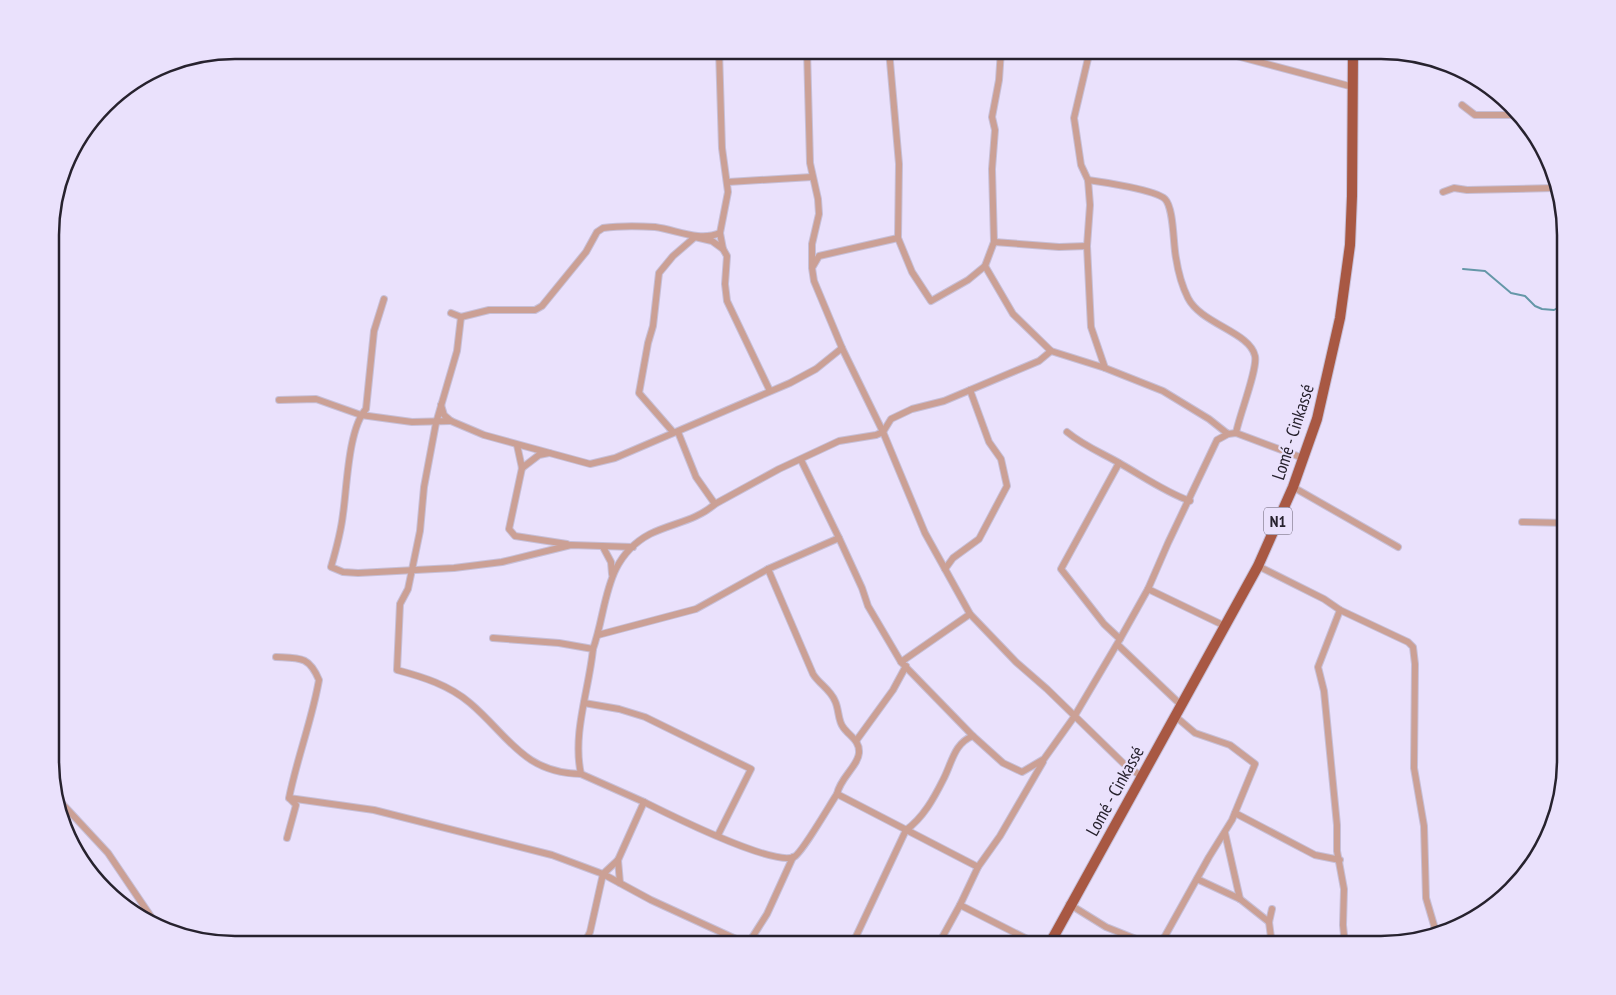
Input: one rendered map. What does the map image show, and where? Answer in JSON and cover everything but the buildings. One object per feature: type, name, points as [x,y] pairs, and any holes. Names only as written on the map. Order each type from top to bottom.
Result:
[{"type":"highway","name":"Lomé - Cinkassé","points":[[1053,936],[1258,566],[1293,487],[1317,419],[1340,318],[1352,223],[1353,59]]},
{"type":"street","points":[[719,59],[722,148],[728,182],[728,192],[720,233],[723,249]]},
{"type":"street","points":[[807,59],[812,177],[818,199],[819,214],[812,244],[814,281],[842,348],[883,432],[925,533],[970,614],[1016,662],[1047,689],[1123,764],[1141,776]]},
{"type":"street","points":[[890,59],[899,164],[898,238],[912,272],[931,301],[968,280],[985,266],[994,242],[992,169],[995,130],[992,117],[999,80],[1000,59]]},
{"type":"street","points":[[1088,59],[1074,118],[1081,166],[1088,180],[1090,205],[1088,246],[1092,327],[1105,368]]},
{"type":"street","points":[[1248,59],[1353,87]]},
{"type":"street","points":[[1462,105],[1475,115],[1510,115]]},
{"type":"street","points":[[728,182],[812,177]]},
{"type":"street","points":[[1088,180],[1155,195],[1168,201],[1171,209],[1176,258],[1183,287],[1192,305],[1214,324],[1244,341],[1255,357],[1256,366],[1239,414],[1236,433]]},
{"type":"street","points":[[1442,192],[1454,188],[1468,190],[1551,188]]},
{"type":"street","points":[[451,313],[461,317],[489,310],[535,310],[542,306],[570,274],[597,232],[603,228],[655,227],[695,236],[712,241],[723,249],[728,256],[725,284],[727,301],[770,391]]},
{"type":"street","points":[[716,504],[696,477],[676,432],[639,392],[653,326],[659,273],[672,256],[695,236],[712,237],[720,233]]},
{"type":"street","points":[[812,268],[819,256],[898,238]]},
{"type":"street","points":[[994,242],[1059,247],[1088,246]]},
{"type":"street","points":[[985,266],[1013,314],[1051,351],[1105,368],[1163,392],[1209,419],[1228,434]]},
{"type":"street","points":[[384,299],[374,331],[366,409],[361,415],[354,438],[343,515],[331,567],[343,572],[358,573],[502,562],[571,545]]},
{"type":"street","points":[[461,317],[457,351],[436,422],[408,590],[400,604],[397,670],[444,686],[469,702],[491,721],[507,742],[536,764],[561,772],[581,774],[688,824],[764,855],[778,858],[793,857]]},
{"type":"street","points":[[440,404],[444,415],[451,421],[484,435],[590,464],[616,458],[770,391],[816,369],[842,348]]},
{"type":"street","points":[[612,574],[634,547],[651,534],[705,513],[716,504],[779,469],[839,441],[883,432],[891,419],[912,409],[944,401],[1039,361],[1051,351]]},
{"type":"street","points":[[945,569],[953,558],[980,539],[1007,486],[1001,458],[989,442],[970,390]]},
{"type":"street","points":[[279,400],[316,399],[361,415],[436,422],[451,421]]},
{"type":"street","points":[[1067,432],[1081,444],[1120,463],[1161,488],[1190,501]]},
{"type":"street","points":[[943,936],[978,867],[1000,836],[1044,759],[1074,717],[1099,671],[1119,642],[1148,589],[1168,542],[1190,501],[1217,440],[1228,434],[1236,433],[1303,458]]},
{"type":"street","points":[[517,445],[522,468],[509,529],[515,536],[571,545],[634,547]]},
{"type":"street","points":[[522,468],[539,455],[550,453]]},
{"type":"street","points":[[801,460],[862,588],[868,606],[904,664],[973,736],[1003,763],[1022,772],[1044,759]]},
{"type":"street","points":[[1120,463],[1061,569],[1119,642],[1181,705]]},
{"type":"street","points":[[1293,487],[1398,547]]},
{"type":"street","points":[[1522,522],[1557,523]]},
{"type":"street","points":[[598,635],[696,608],[768,569],[839,538]]},
{"type":"street","points":[[581,774],[578,763],[584,703],[593,649],[612,574],[611,562],[603,547]]},
{"type":"street","points":[[1258,566],[1324,598],[1340,610],[1408,642],[1413,647],[1415,664],[1414,768],[1424,826],[1426,898],[1435,928]]},
{"type":"street","points":[[754,936],[767,914],[793,857],[804,848],[816,824],[837,794],[843,778],[857,760],[859,752],[856,740],[841,726],[835,701],[827,687],[813,674],[768,569]]},
{"type":"street","points":[[1148,589],[1225,626]]},
{"type":"street","points":[[1340,610],[1318,666],[1324,691],[1337,825],[1337,851],[1344,890],[1342,925],[1344,936]]},
{"type":"street","points":[[856,740],[893,690],[904,664],[970,614]]},
{"type":"street","points":[[493,638],[559,643],[593,649]]},
{"type":"street","points":[[276,657],[300,658],[308,662],[319,680],[313,715],[296,764],[289,798]]},
{"type":"street","points":[[584,703],[619,709],[645,717],[751,768],[718,835]]},
{"type":"street","points":[[1165,936],[1225,833],[1256,764],[1230,745],[1195,733],[1175,716]]},
{"type":"street","points":[[856,936],[906,830],[917,823],[936,793],[954,752],[967,738],[973,736]]},
{"type":"street","points":[[837,794],[978,867]]},
{"type":"street","points":[[287,838],[296,805],[289,798]]},
{"type":"street","points":[[289,798],[374,810],[511,847],[552,855],[603,874],[730,936]]},
{"type":"street","points":[[588,936],[603,874],[618,860],[644,802]]},
{"type":"street","points":[[65,807],[108,853],[150,915]]},
{"type":"street","points":[[1235,813],[1315,855],[1340,860]]},
{"type":"street","points":[[1225,833],[1240,899]]},
{"type":"street","points":[[618,860],[620,883]]},
{"type":"street","points":[[1197,879],[1240,899],[1269,922]]},
{"type":"street","points":[[1070,904],[1106,927],[1128,936]]},
{"type":"street","points":[[960,905],[1021,936]]},
{"type":"street","points":[[1271,936],[1269,922],[1272,909]]},
{"type":"waterway","points":[[1463,269],[1485,271],[1511,293],[1525,296],[1535,306],[1542,309],[1554,310],[1557,308]]}]
